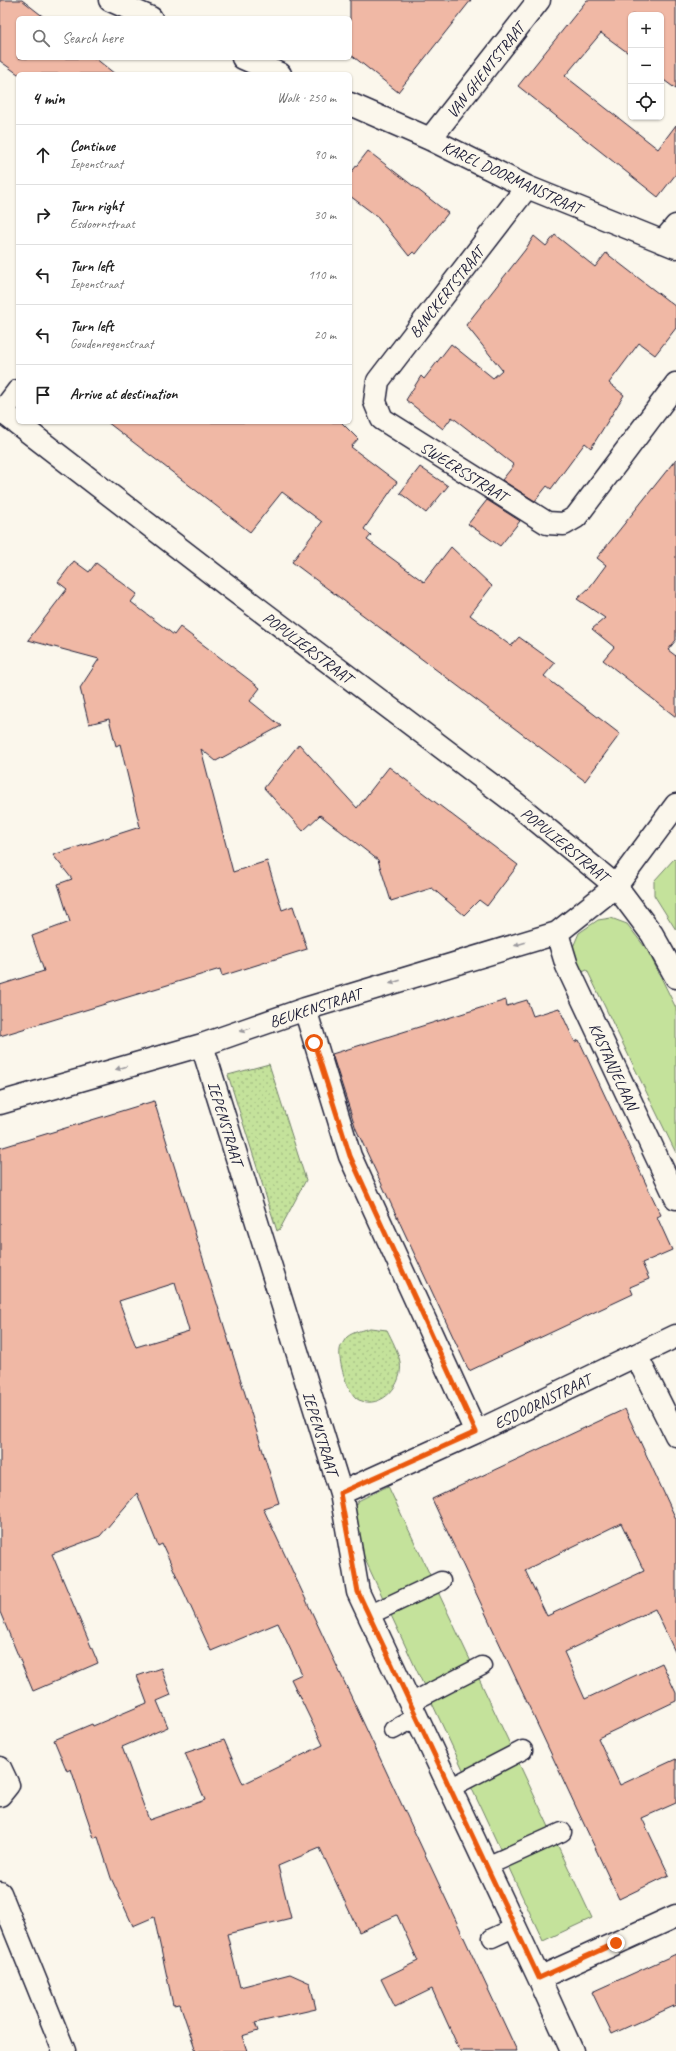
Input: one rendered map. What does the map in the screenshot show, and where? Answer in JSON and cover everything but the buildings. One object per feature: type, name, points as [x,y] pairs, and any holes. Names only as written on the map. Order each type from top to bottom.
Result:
[{"type":"street","points":[[110,0],[151,11]]},
{"type":"street","name":"VAN GHENTSTRAAT","points":[[430,139],[539,0]]},
{"type":"street","points":[[247,60],[272,72]]},
{"type":"street","name":"KAREL DOORMANSTRAAT","points":[[352,105],[430,139],[527,187],[672,239]]},
{"type":"street","name":"BANCKERTSTRAAT","points":[[375,402],[378,380],[527,187]]},
{"type":"street","name":"SWEERSSTRAAT","points":[[375,402],[382,419],[547,524],[564,524],[576,517],[676,384]]},
{"type":"street","points":[[1,410],[16,393]]},
{"type":"street","name":"POPULIERSTRAAT","points":[[1,410],[16,422]]},
{"type":"street","name":"POPULIERSTRAAT","points":[[19,424],[232,589],[514,802],[616,886]]},
{"type":"street","name":"BEUKENSTRAAT","points":[[0,1103],[202,1044],[305,1009],[557,933],[616,886],[676,805]]},
{"type":"street","points":[[616,886],[652,934],[676,977]]},
{"type":"street","name":"KASTANJELAAN","points":[[557,933],[567,966],[676,1198]]},
{"type":"street","points":[[305,1009],[350,1156],[476,1432]]},
{"type":"street","name":"IEPENSTRAAT","points":[[202,1044],[340,1493],[358,1592],[516,1927],[572,2051]]},
{"type":"street","name":"ESDOORNSTRAAT","points":[[340,1493],[476,1432],[676,1336]]},
{"type":"street","points":[[636,1355],[676,1435]]},
{"type":"street","points":[[0,1768],[8,1786],[0,1795]]},
{"type":"street","points":[[0,1893],[64,2051]]},
{"type":"street","points":[[539,1978],[676,1916]]},
{"type":"lane","points":[[369,1615],[441,1581]]},
{"type":"lane","points":[[393,1730],[413,1710],[482,1666]]},
{"type":"lane","points":[[450,1788],[523,1750]]},
{"type":"lane","points":[[487,1866],[562,1832]]},
{"type":"lane","points":[[492,1938],[516,1927]]},
{"type":"green space","points":[[674,859],[676,861],[676,930],[654,895],[654,881]]},
{"type":"green space","points":[[611,918],[627,924],[648,951],[676,1008],[676,1153],[587,970],[580,973],[572,958],[573,947],[579,933],[598,920]]},
{"type":"green space","points":[[269,1064],[306,1180],[280,1229],[277,1231],[228,1075]]},
{"type":"green space","points":[[370,1328],[387,1330],[398,1354],[400,1370],[399,1379],[390,1393],[376,1401],[368,1402],[359,1400],[351,1392],[342,1370],[340,1350],[344,1341],[349,1335]]},
{"type":"green space","points":[[388,1486],[592,1918],[543,1941],[362,1553],[350,1512],[358,1501]]},
{"type":"route","points":[[314,1043],[350,1156],[476,1432],[340,1493],[358,1592],[539,1978],[616,1943]]}]
